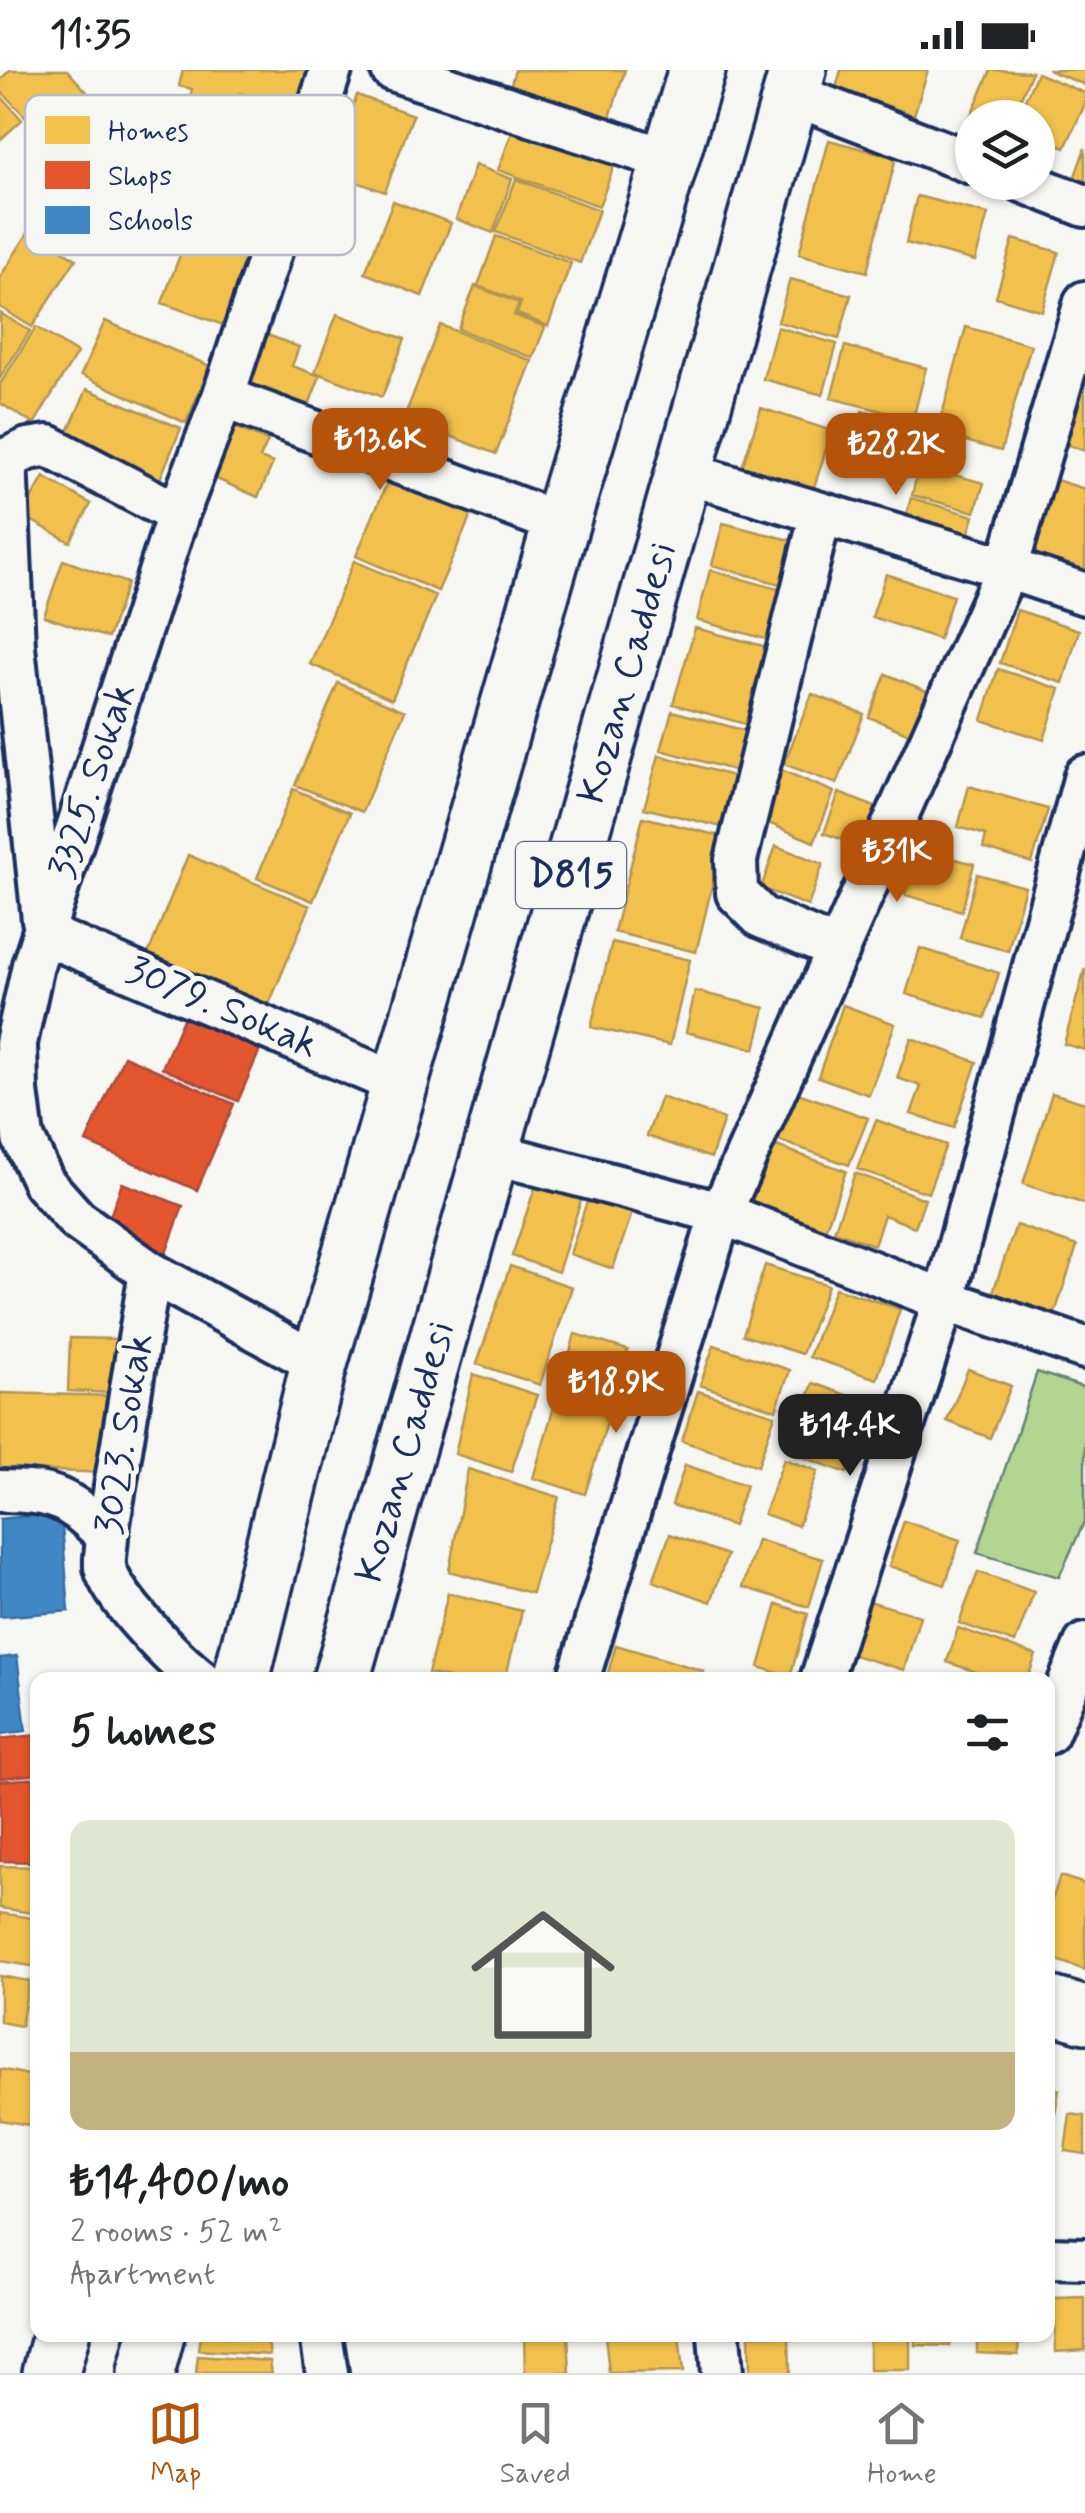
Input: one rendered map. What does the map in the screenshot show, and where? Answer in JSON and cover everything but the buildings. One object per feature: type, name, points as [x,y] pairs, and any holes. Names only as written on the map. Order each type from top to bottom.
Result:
[{"type":"main road","name":"D815","points":[[243,1672],[319,1364],[561,524],[697,70]]},
{"type":"main road","name":"Kozan Caddesi","points":[[342,1672],[794,82]]},
{"type":"main road","points":[[1055,2006],[1085,2015]]},
{"type":"main road","points":[[51,2373],[59,2342]]},
{"type":"main road","points":[[146,2373],[154,2342]]},
{"type":"street","name":"3325. Sokak","points":[[323,95],[331,70]]},
{"type":"street","points":[[392,70],[669,160]]},
{"type":"street","points":[[794,82],[955,155]]},
{"type":"street","points":[[1055,194],[1085,206]]},
{"type":"street","name":"3325. Sokak","points":[[270,255],[223,396],[178,514],[34,965],[16,1043],[16,1091],[23,1138],[44,1183],[77,1220],[150,1272],[319,1364]]},
{"type":"street","points":[[580,1672],[721,1213],[1008,568],[1085,302]]},
{"type":"street","points":[[223,396],[561,524]]},
{"type":"street","points":[[44,934],[7,649],[3,461],[28,449],[48,446],[178,514]]},
{"type":"street","points":[[685,473],[1085,594]]},
{"type":"street","points":[[821,513],[736,860],[737,893],[761,917],[839,950]]},
{"type":"street","points":[[825,1672],[944,1300],[1085,776]]},
{"type":"street","name":"3079. Sokak","points":[[44,934],[400,1084]]},
{"type":"street","points":[[492,1153],[721,1213],[944,1300],[1085,1348]]},
{"type":"street","name":"3023. Sokak","points":[[150,1272],[105,1568],[116,1589],[150,1632],[192,1672]]},
{"type":"street","points":[[0,1491],[58,1496],[81,1510],[107,1536]]},
{"type":"street","points":[[1055,1716],[1085,1644]]},
{"type":"street","points":[[1055,2258],[1085,2259]]},
{"type":"street","points":[[322,2342],[327,2373]]},
{"type":"street","points":[[720,2342],[722,2373]]},
{"type":"green space","points":[[1037,1372],[1085,1388],[1085,1520],[1059,1577],[977,1553]]}]
